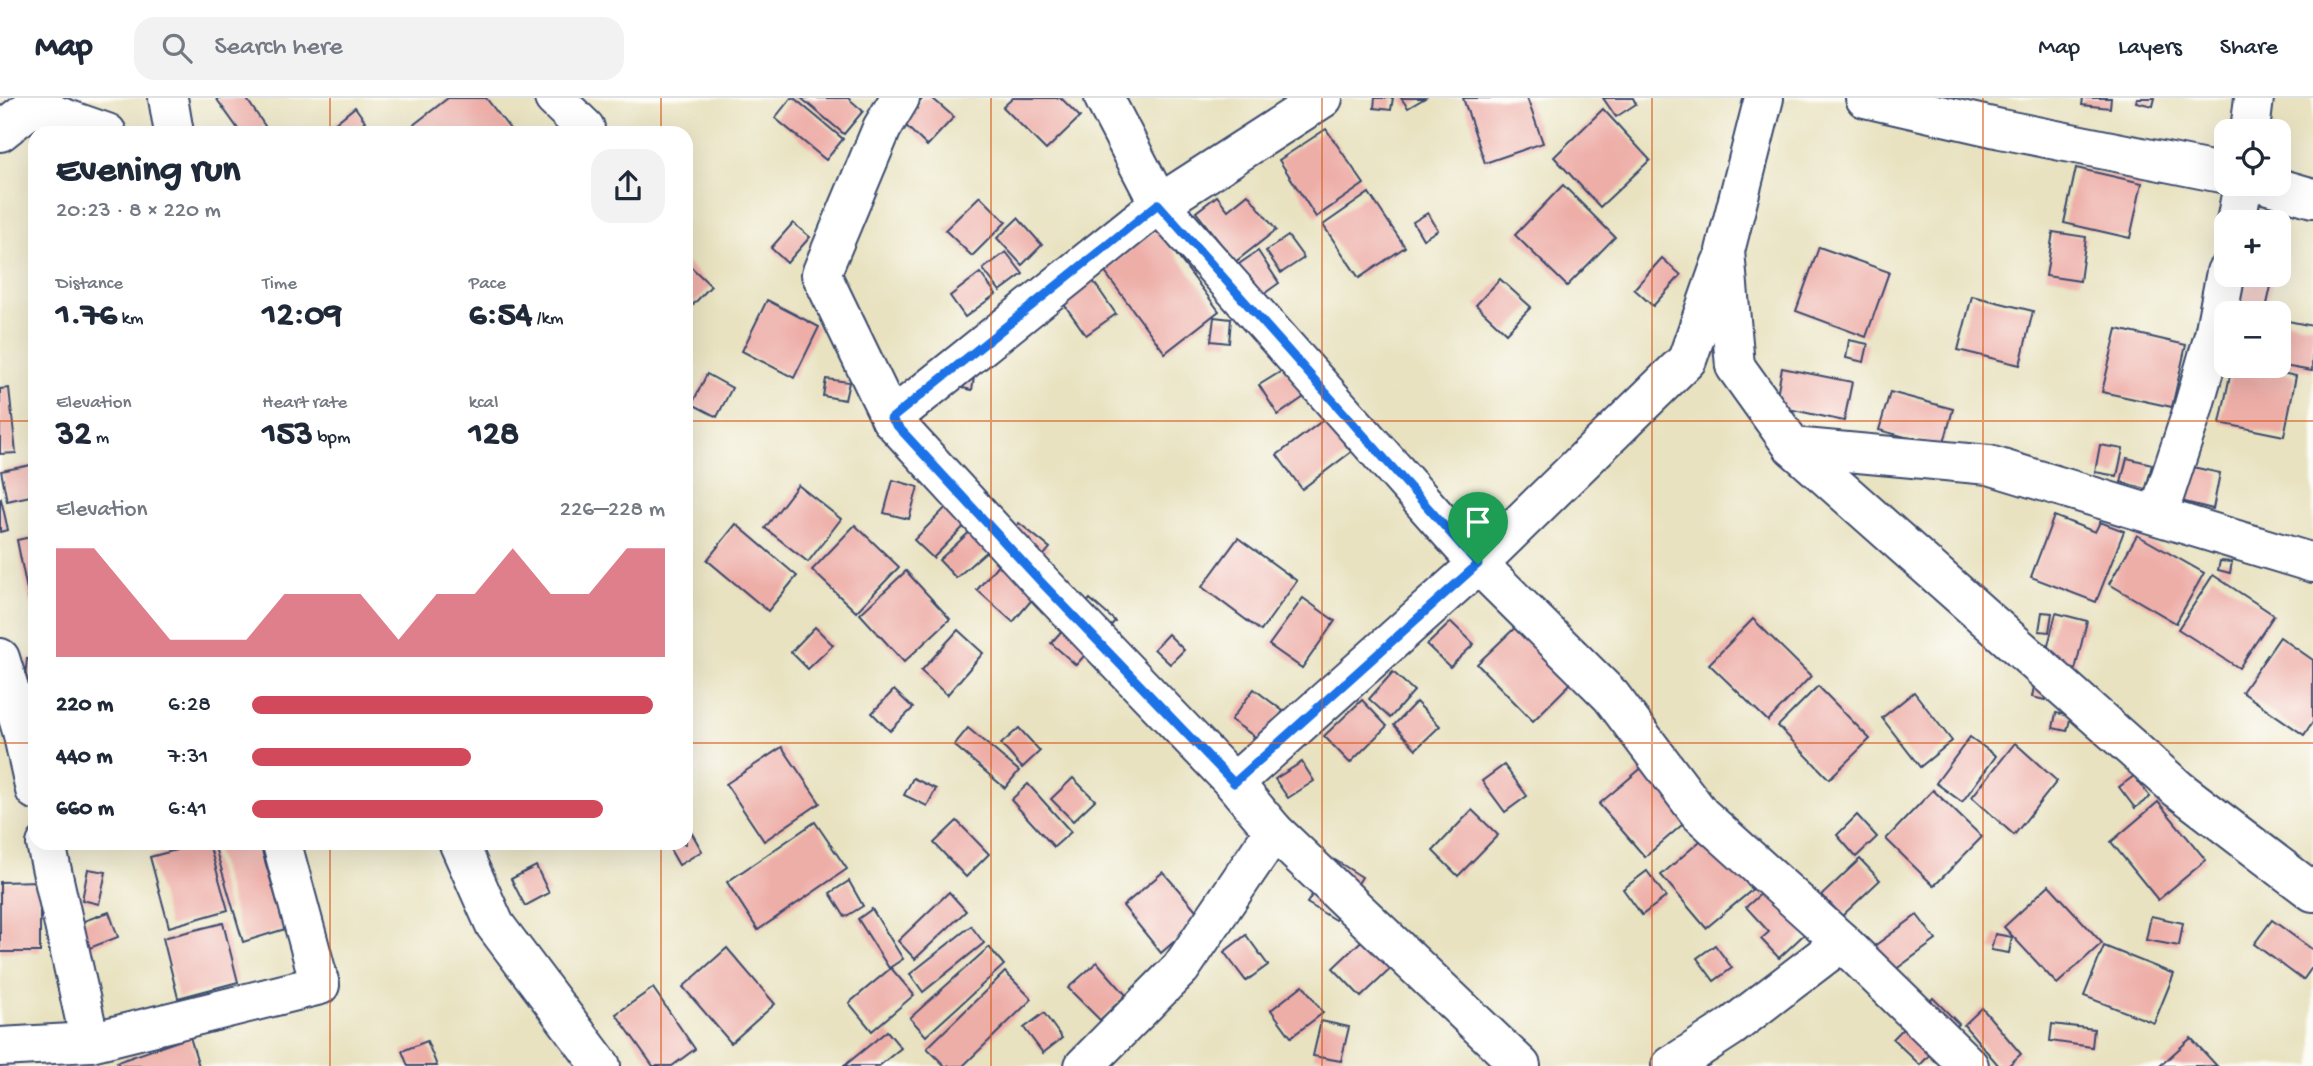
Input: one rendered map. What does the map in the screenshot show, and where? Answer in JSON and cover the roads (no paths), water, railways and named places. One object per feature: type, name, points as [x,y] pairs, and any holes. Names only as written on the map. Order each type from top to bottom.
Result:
[{"type":"street","points":[[168,98],[173,126]]},
{"type":"street","points":[[554,98],[588,120]]},
{"type":"street","points":[[900,98],[882,128],[821,274],[891,419],[1042,583],[1234,783],[1273,831],[1521,1066]]},
{"type":"street","points":[[1104,98],[1158,204],[1478,564],[1611,696],[1700,814],[1842,942],[1969,1066]]},
{"type":"street","points":[[891,419],[1158,204],[1323,98]]},
{"type":"street","points":[[1234,783],[1478,564],[1687,360],[1725,251],[1764,98]]},
{"type":"street","points":[[1865,98],[2001,129],[2214,172]]},
{"type":"street","points":[[2251,119],[2254,98]]},
{"type":"street","points":[[0,132],[37,103],[91,126]]},
{"type":"street","points":[[2291,192],[2313,198]]},
{"type":"street","points":[[1725,251],[1735,366],[1793,447],[2178,789],[2313,892]]},
{"type":"street","points":[[2158,515],[2192,412],[2214,335],[2223,287]]},
{"type":"street","points":[[1793,447],[1989,465],[2313,563]]},
{"type":"street","points":[[0,658],[28,758]]},
{"type":"street","points":[[1084,1066],[1181,968],[1273,831]]},
{"type":"street","points":[[48,850],[90,1042]]},
{"type":"street","points":[[0,1047],[90,1042],[320,985],[284,850]]},
{"type":"street","points":[[462,850],[495,925],[601,1066]]},
{"type":"street","points":[[1671,1066],[1731,1027],[1842,942]]}]
